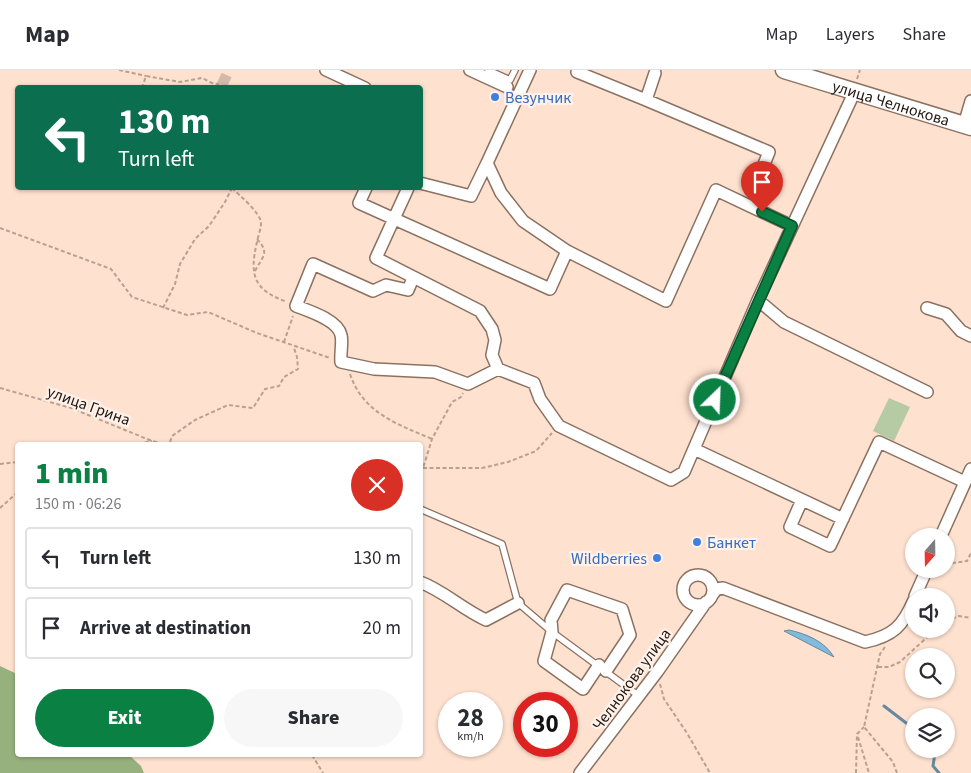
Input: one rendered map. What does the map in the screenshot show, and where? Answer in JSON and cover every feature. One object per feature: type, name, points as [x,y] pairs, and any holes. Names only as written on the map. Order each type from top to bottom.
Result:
[{"type":"main road","name":"улица Челнокова","points":[[784,70],[854,93],[968,126]]},
{"type":"street","points":[[326,70],[358,85]]},
{"type":"street","points":[[470,70],[508,84]]},
{"type":"street","points":[[423,184],[471,196],[530,70]]},
{"type":"street","points":[[646,100],[652,71]]},
{"type":"street","points":[[577,72],[769,152],[758,179]]},
{"type":"street","points":[[407,190],[376,258],[480,311],[492,329],[495,340],[492,355],[498,369],[534,383],[540,399],[559,426],[671,480],[684,472],[758,300],[854,93]]},
{"type":"street","points":[[968,126],[971,102]]},
{"type":"street","points":[[487,163],[501,193],[523,221],[567,251],[666,301],[716,190],[792,226]]},
{"type":"street","points":[[365,190],[358,203],[550,290],[567,251]]},
{"type":"street","points":[[413,278],[408,290],[386,285],[373,291],[313,264],[296,306],[338,326],[342,336],[341,362],[374,369],[435,372],[468,384],[498,369]]},
{"type":"street","points":[[758,300],[784,322],[927,392]]},
{"type":"street","points":[[927,308],[946,314],[960,331],[971,336]]},
{"type":"street","points":[[802,500],[790,527],[830,546],[879,442],[965,482]]},
{"type":"street","points":[[694,449],[843,519]]},
{"type":"street","points":[[945,528],[971,469]]},
{"type":"street","points":[[423,583],[436,588],[470,613],[486,620],[518,602]]},
{"type":"street","name":"Челнокова улица","points":[[580,773],[639,697],[717,589],[723,588],[865,642],[881,638],[897,628]]},
{"type":"street","points":[[567,590],[622,609],[630,635],[602,668],[583,690],[544,660],[552,632],[551,620],[567,590]]},
{"type":"street","points":[[897,628],[905,617]]},
{"type":"lane","points":[[488,70],[519,93]]},
{"type":"lane","points":[[508,84],[515,70]]},
{"type":"lane","points":[[423,510],[502,544],[518,602],[552,632],[639,697]]},
{"type":"path","points":[[119,70],[180,82],[202,78],[222,85]]},
{"type":"path","points":[[143,85],[146,76]]},
{"type":"path","points":[[163,308],[175,284],[180,264],[196,239],[209,226],[231,190]]},
{"type":"path","points":[[234,190],[259,216],[261,223],[255,250],[254,272],[256,282],[270,296],[296,306],[284,342]]},
{"type":"path","points":[[0,228],[111,270],[132,298],[187,315],[208,312],[257,333],[341,362],[349,370],[355,388],[372,409],[401,426],[432,439]]},
{"type":"path","points":[[254,272],[265,252],[265,247],[257,239]]},
{"type":"path","points":[[170,442],[172,436],[195,420],[228,405],[254,408],[265,389],[279,386],[284,377],[298,369],[294,346]]},
{"type":"path","points":[[468,384],[461,397],[452,402],[432,439],[423,468],[482,468],[508,462],[536,451],[559,426]]},
{"type":"path","name":"улица Грина","points":[[0,388],[71,408],[156,442]]},
{"type":"path","points":[[147,442],[152,441]]},
{"type":"path","points":[[0,464],[15,462]]},
{"type":"path","points":[[0,508],[15,495]]},
{"type":"path","points":[[955,563],[967,561],[971,553]]},
{"type":"path","points":[[955,618],[959,616],[971,618]]},
{"type":"path","points":[[856,773],[857,734],[864,727],[880,654],[897,628]]},
{"type":"path","points":[[877,667],[889,667],[900,662],[926,638]]},
{"type":"path","points":[[657,672],[664,699],[687,733],[710,773]]},
{"type":"path","points":[[864,727],[893,762],[897,773]]},
{"type":"path","points":[[857,734],[868,773]]},
{"type":"path","points":[[313,757],[323,773]]},
{"type":"green space","points":[[889,398],[910,407],[894,441],[873,431]]},
{"type":"green space","points":[[0,666],[15,673],[15,757],[131,757],[141,766],[144,773],[0,773]]},
{"type":"water","points":[[789,630],[820,642],[834,657],[784,631]]},
{"type":"waterway","points":[[884,706],[905,722]]},
{"type":"waterway","points":[[934,758],[933,766],[939,773]]},
{"type":"tunnel","points":[[222,85],[229,70]]},
{"type":"place","name":"Везунчик","points":[[495,97]]},
{"type":"place","name":"Банкет","points":[[697,542]]},
{"type":"place","name":"Wildberries","points":[[657,558]]},
{"type":"route","points":[[715,400],[792,226],[762,212]]}]
